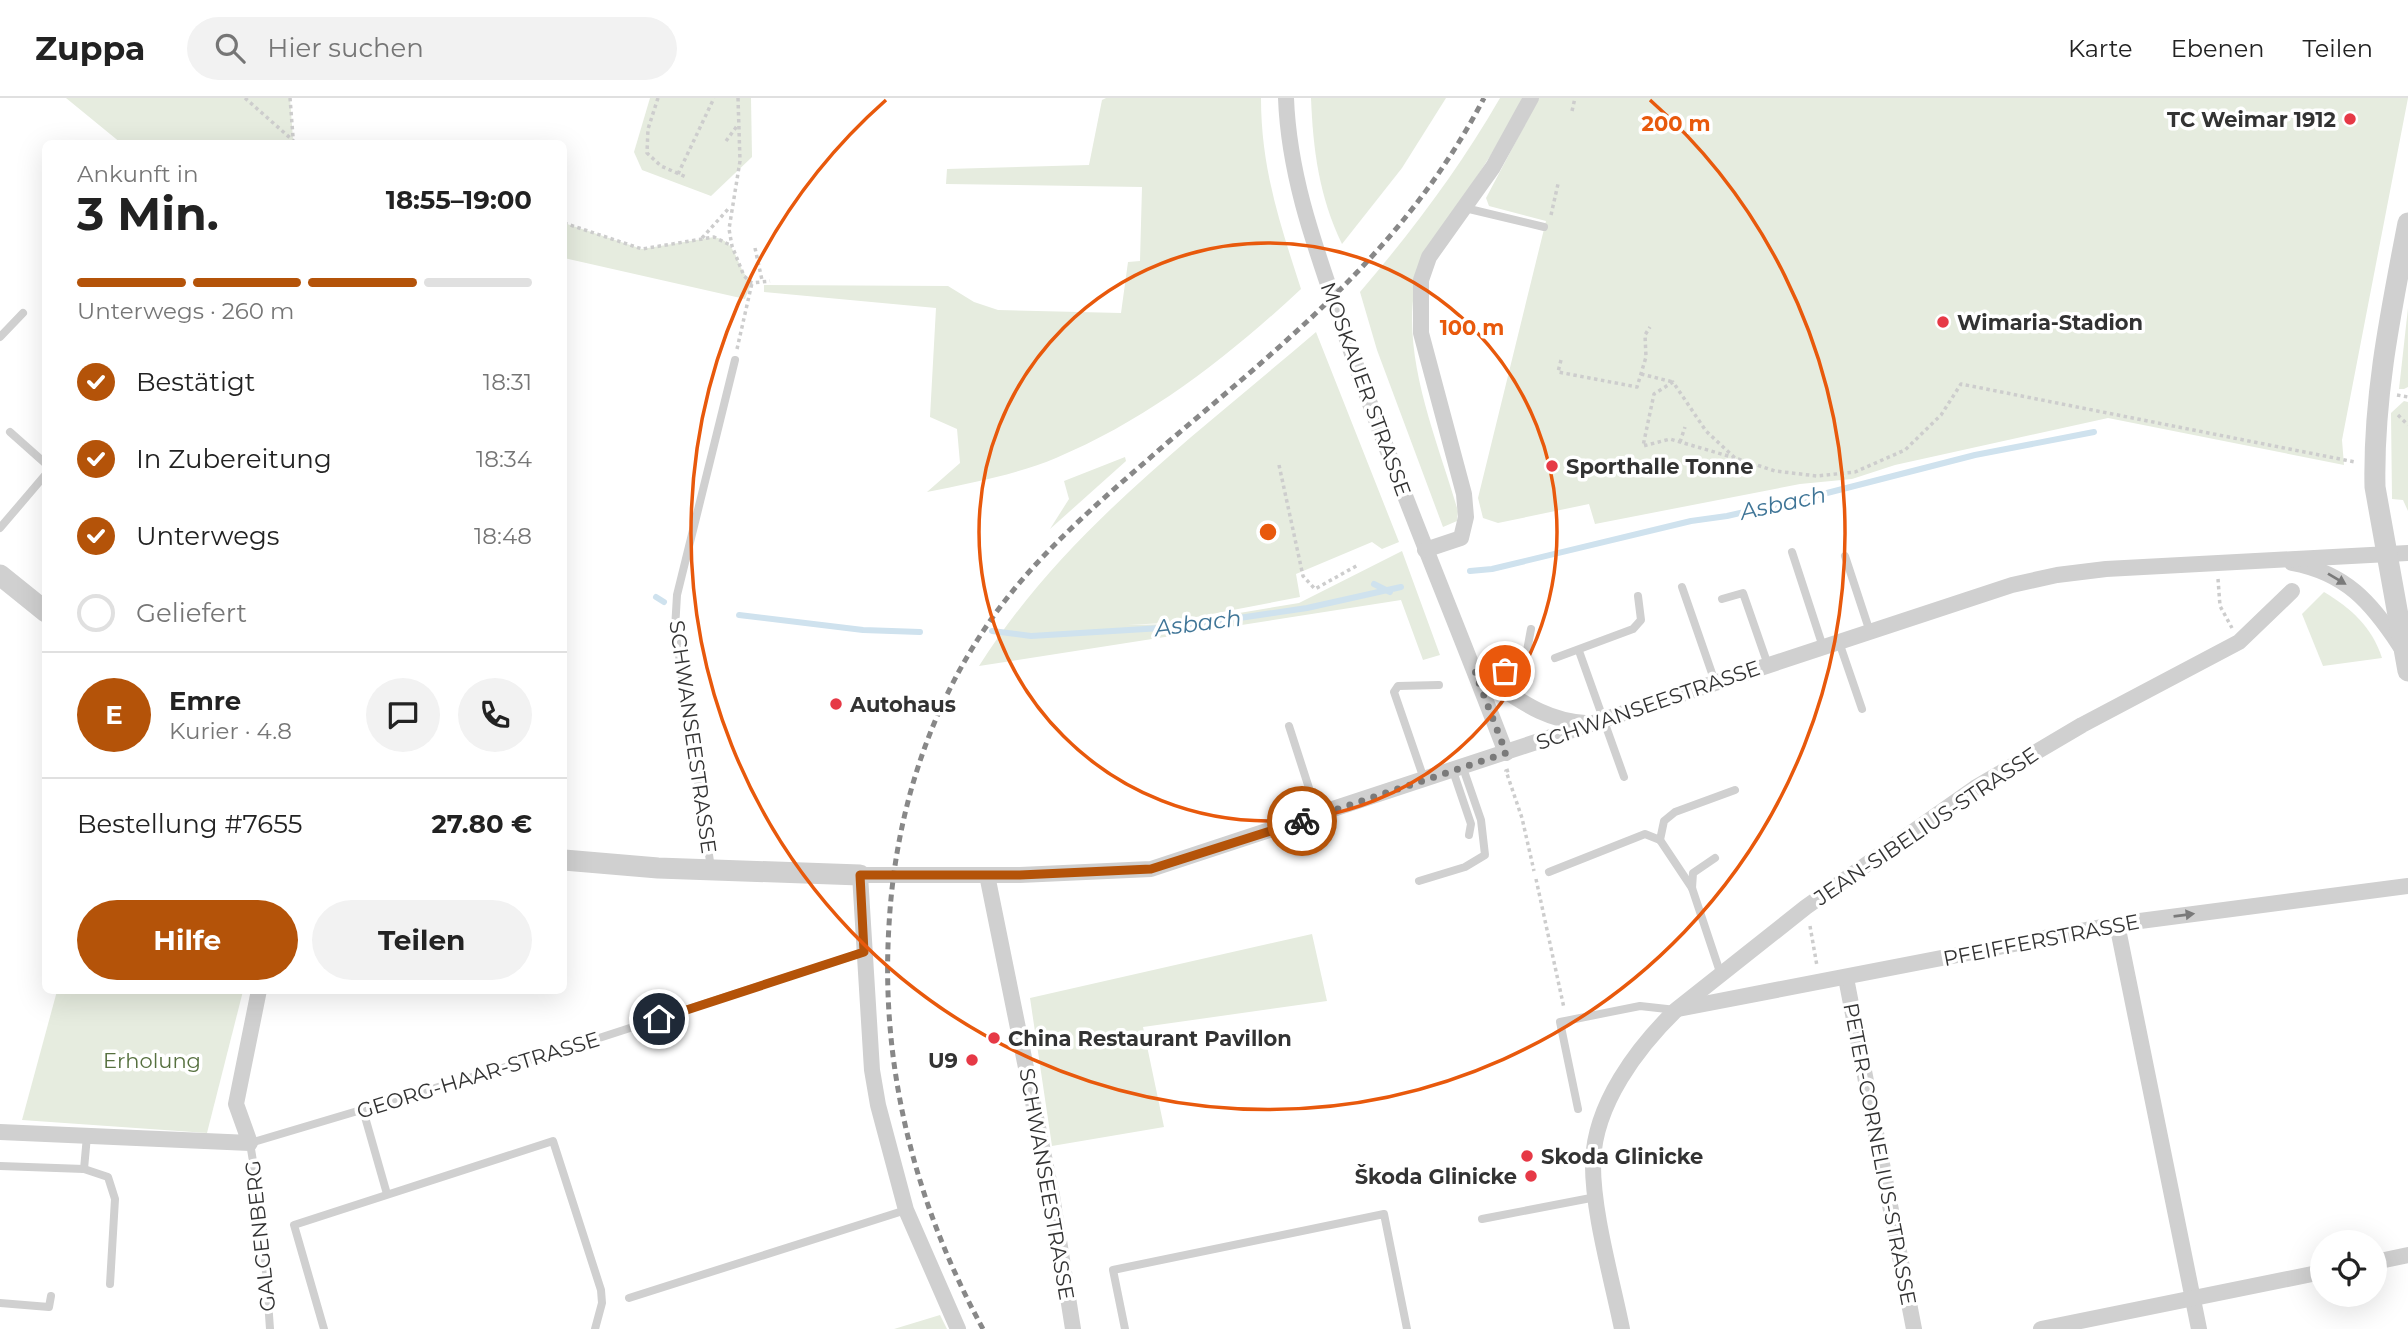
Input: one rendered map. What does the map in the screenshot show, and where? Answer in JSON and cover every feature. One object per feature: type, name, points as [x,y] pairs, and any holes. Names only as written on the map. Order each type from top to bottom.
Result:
[{"type":"street","name":"MOSKAUER STRASSE","points":[[1286,98],[1291,157],[1310,232],[1354,361],[1506,753]]},
{"type":"street","points":[[1426,550],[1461,538],[1466,517],[1464,494],[1421,333],[1421,280],[1429,257],[1493,167],[1531,98]]},
{"type":"street","points":[[2406,662],[2397,553],[2375,487],[2374,466],[2382,355],[2408,223]]},
{"type":"street","name":"SCHWANSEESTRASSE","points":[[567,860],[711,870],[860,875],[987,875],[1151,869],[2012,585],[2057,575],[2216,561],[2397,553]]},
{"type":"street","name":"SCHWANSEESTRASSE","points":[[2273,559],[2313,567],[2334,575],[2360,594],[2406,662]]},
{"type":"street","points":[[0,575],[42,609]]},
{"type":"street","name":"JEAN-SIBELIUS-STRASSE","points":[[1622,1329],[1596,1197],[1593,1161],[1597,1133],[1607,1107],[1617,1085],[1650,1035],[1676,1010],[1858,869],[1975,788],[2082,725],[2239,642],[2292,591]]},
{"type":"street","points":[[1475,672],[1492,681],[1521,704],[1541,714],[1569,722],[1596,721]]},
{"type":"street","points":[[860,875],[878,1105],[906,1210],[958,1329]]},
{"type":"street","name":"SCHWANSEESTRASSE","points":[[987,875],[1052,1196],[1073,1329]]},
{"type":"street","name":"PFEIFFERSTRASSE","points":[[1676,1010],[2117,924],[2408,886]]},
{"type":"street","points":[[2117,924],[2199,1329]]},
{"type":"street","name":"PETER-CORNELIUS-STRASSE","points":[[1846,978],[1914,1329]]},
{"type":"street","points":[[250,1143],[236,1104],[259,994]]},
{"type":"street","name":"GEORG-HAAR-STRASSE","points":[[0,1132],[250,1143]]},
{"type":"street","points":[[2387,1259],[2408,1255]]},
{"type":"street","points":[[2041,1329],[2310,1274]]},
{"type":"lane","points":[[1465,208],[1544,227]]},
{"type":"lane","points":[[0,337],[23,313]]},
{"type":"lane","name":"SCHWANSEESTRASSE","points":[[711,870],[675,629],[677,595],[734,360]]},
{"type":"lane","points":[[10,432],[42,460]]},
{"type":"lane","points":[[0,528],[42,479]]},
{"type":"lane","points":[[1792,552],[1823,647]]},
{"type":"lane","points":[[1845,556],[1870,632]]},
{"type":"lane","points":[[1682,587],[1715,682]]},
{"type":"lane","points":[[1722,599],[1743,593],[1768,665]]},
{"type":"lane","points":[[1555,658],[1633,629],[1641,620],[1638,596]]},
{"type":"lane","points":[[1492,681],[1526,656],[1531,629]]},
{"type":"lane","points":[[1839,642],[1862,709]]},
{"type":"lane","points":[[1579,651],[1596,721],[1624,777]]},
{"type":"lane","points":[[1424,780],[1394,692],[1398,686],[1439,685]]},
{"type":"lane","points":[[1289,726],[1318,816]]},
{"type":"lane","points":[[1458,769],[1471,824],[1469,835]]},
{"type":"lane","points":[[1419,881],[1465,867],[1485,855],[1481,820],[1458,769]]},
{"type":"lane","points":[[1660,840],[1664,821],[1675,812],[1735,790]]},
{"type":"lane","points":[[1549,872],[1645,834],[1660,840],[1692,888],[1721,975]]},
{"type":"lane","points":[[1692,888],[1693,873],[1715,858]]},
{"type":"lane","name":"GEORG-HAAR-STRASSE","points":[[250,1143],[556,1052],[864,952]]},
{"type":"lane","points":[[1578,1109],[1560,1022],[1640,1006],[1676,1010]]},
{"type":"lane","points":[[363,1110],[387,1194]]},
{"type":"lane","points":[[84,1170],[87,1136]]},
{"type":"lane","points":[[324,1329],[294,1225],[553,1141],[601,1290],[602,1303],[595,1329]]},
{"type":"lane","name":"GALGENBERG","points":[[250,1143],[262,1216],[270,1329]]},
{"type":"lane","points":[[0,1166],[84,1170],[108,1177],[115,1199],[110,1284]]},
{"type":"lane","points":[[1482,1219],[1596,1197]]},
{"type":"lane","points":[[629,1297],[906,1210]]},
{"type":"lane","points":[[1125,1329],[1114,1270],[1384,1214],[1407,1329]]},
{"type":"lane","points":[[0,1303],[50,1307],[51,1296]]},
{"type":"path","points":[[245,98],[293,139]]},
{"type":"path","points":[[290,98],[293,139]]},
{"type":"path","points":[[658,98],[648,129],[647,153],[661,166],[686,177]]},
{"type":"path","points":[[678,174],[714,98]]},
{"type":"path","points":[[738,98],[740,161],[731,205],[732,246],[744,276],[752,282],[770,281]]},
{"type":"path","points":[[1572,111],[1575,98]]},
{"type":"path","points":[[726,141],[739,124]]},
{"type":"path","points":[[1551,214],[1558,184]]},
{"type":"path","points":[[700,239],[716,226],[731,205]]},
{"type":"path","points":[[567,224],[642,249],[722,238],[732,246]]},
{"type":"path","points":[[755,248],[762,280]]},
{"type":"path","points":[[734,360],[752,282]]},
{"type":"path","points":[[1561,360],[1558,372],[1637,387],[1646,357],[1644,335],[1650,327]]},
{"type":"path","points":[[1641,374],[1673,382],[1706,431],[1735,458]]},
{"type":"path","points":[[1673,382],[1654,394],[1643,446],[1670,439],[1796,475],[1836,475],[1870,467],[1905,450],[1925,434],[1961,384],[2374,466]]},
{"type":"path","points":[[2399,395],[2398,417],[2408,425]]},
{"type":"path","points":[[1680,442],[1685,427]]},
{"type":"path","points":[[1279,466],[1303,576],[1315,589],[1358,565]]},
{"type":"path","points":[[2216,561],[2220,606]]},
{"type":"path","points":[[1506,753],[1512,769],[1506,771],[1522,818],[1567,1021]]},
{"type":"path","points":[[1811,932],[1813,945]]},
{"type":"green space","points":[[66,98],[290,98],[294,140],[117,140]]},
{"type":"green space","points":[[650,98],[751,98],[752,157],[711,196],[642,170],[634,152]]},
{"type":"green space","points":[[1261,98],[1268,172],[1301,289],[1216,362],[1123,425],[1040,464],[927,492],[960,463],[957,429],[930,417],[936,308],[764,292],[764,285],[948,286],[974,302],[998,310],[1121,313],[1128,262],[1140,261],[1142,187],[946,184],[947,169],[1089,165],[1102,100]]},
{"type":"green space","points":[[1311,98],[1446,98],[1402,168],[1342,244],[1328,209],[1319,173]]},
{"type":"green space","points":[[1500,98],[1522,98],[1491,154],[1429,246],[1416,283],[1412,315],[1420,382],[1458,511],[1457,521],[1443,527],[1377,350],[1360,292],[1434,198]]},
{"type":"green space","name":"Wimaria-Stadion","points":[[1539,98],[2408,98],[2342,440],[2344,465],[2108,418],[1895,465],[1852,479],[1800,484],[1595,524],[1589,504],[1498,523],[1483,518],[1478,498],[1546,221],[1489,206],[1486,198]]},
{"type":"green space","points":[[567,224],[642,249],[714,237],[722,240],[733,250],[742,270],[752,282],[745,299],[567,259]]},
{"type":"green space","points":[[2408,308],[2408,387],[2399,389]]},
{"type":"green space","points":[[1316,332],[1399,542],[1382,549],[1372,542],[1296,574],[1300,597],[1165,623],[1127,625],[1174,624],[1299,603],[1402,551],[1440,655],[1423,660],[1401,600],[979,666],[1013,617],[1091,528],[1179,447]]},
{"type":"green space","points":[[2404,401],[2408,402],[2408,511],[2403,500],[2392,499],[2391,413]]},
{"type":"green space","points":[[1125,457],[1126,461],[1050,529],[1069,499],[1064,481]]},
{"type":"green space","points":[[2324,592],[2359,619],[2373,637],[2382,658],[2323,666],[2302,614]]},
{"type":"green space","points":[[1312,934],[1327,1001],[1143,1027],[1164,1127],[1052,1146],[1030,998]]},
{"type":"green space","name":"Erholung","points":[[56,994],[242,994],[207,1133],[22,1120]]},
{"type":"green space","points":[[940,1315],[947,1329],[894,1329]]},
{"type":"waterway","name":"Asbach","points":[[1470,571],[1492,569],[1691,521],[1727,516],[1975,455],[2094,432]]},
{"type":"waterway","name":"Asbach","points":[[1374,584],[1390,592]]},
{"type":"waterway","name":"Asbach","points":[[992,631],[1031,636],[1178,627],[1307,608],[1401,587]]},
{"type":"waterway","name":"Asbach","points":[[656,597],[664,602]]},
{"type":"waterway","name":"Asbach","points":[[739,615],[863,630],[920,632]]},
{"type":"railway","points":[[983,1329],[938,1233],[921,1184],[907,1133],[890,1030],[889,925],[893,884],[907,804],[932,728],[968,655],[990,621],[1029,572],[1096,505],[1258,366],[1343,287],[1383,245],[1419,200],[1453,151],[1484,98]]},
{"type":"way so far","points":[[1302,821],[1506,753],[1475,672],[1492,681],[1505,671]]},
{"type":"place","name":"TC Weimar 1912","points":[[2350,119]]},
{"type":"place","name":"Wimaria-Stadion","points":[[1943,322]]},
{"type":"place","name":"Sporthalle Tonne","points":[[1552,466]]},
{"type":"place","name":"Autohaus","points":[[836,704]]},
{"type":"place","name":"China Restaurant Pavillon","points":[[994,1038]]},
{"type":"place","name":"U9","points":[[972,1060]]},
{"type":"place","name":"Skoda Glinicke","points":[[1527,1156]]},
{"type":"place","name":"Škoda Glinicke","points":[[1531,1176]]},
{"type":"route","points":[[659,1019],[864,952],[860,875],[1020,875],[1112,873],[1151,869],[1302,821]]}]
